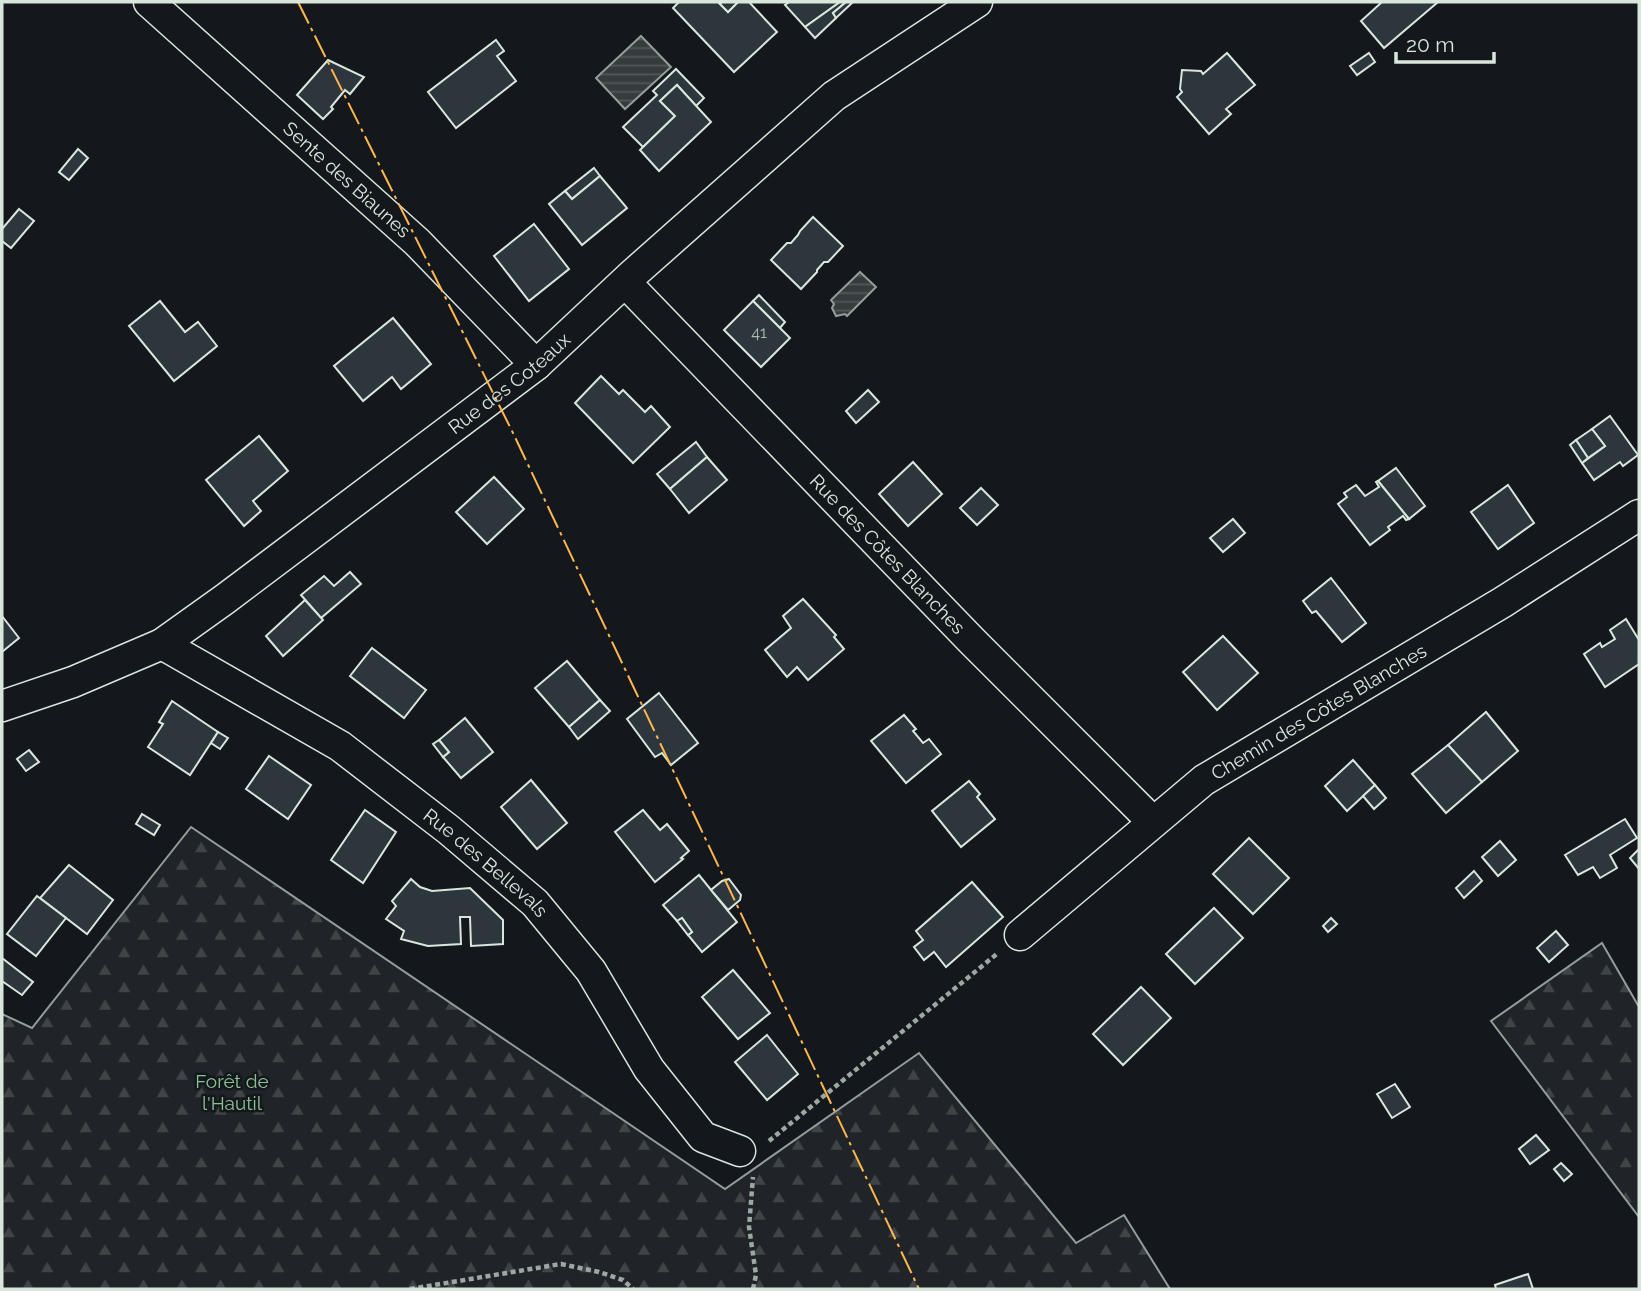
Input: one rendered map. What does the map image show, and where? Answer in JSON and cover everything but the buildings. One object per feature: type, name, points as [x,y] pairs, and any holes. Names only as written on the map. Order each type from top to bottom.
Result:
[{"type":"street","name":"Sente des Biaunes","points":[[149,2],[416,242],[536,365]]},
{"type":"street","name":"Rue des Coteaux","points":[[2,706],[73,682],[162,644],[536,365],[834,96],[977,2]]},
{"type":"street","name":"Rue des Côtes Blanches","points":[[625,282],[972,641],[1153,822]]},
{"type":"street","name":"Chemin des Côtes Blanches","points":[[1020,935],[1203,780],[1503,602],[1639,515]]},
{"type":"street","name":"Rue des Bellevals","points":[[162,644],[340,746],[449,830],[535,902],[592,971],[649,1069],[703,1137],[746,1163]]},
{"type":"path","points":[[753,1289],[756,1275],[749,1227],[746,1163],[1020,935]]},
{"type":"path","points":[[410,1289],[561,1264],[623,1280],[633,1289]]},
{"type":"green space","name":"Forêt de l'Hautil","points":[[191,827],[725,1189],[919,1053],[1076,1243],[1124,1215],[1170,1289],[2,1289],[2,1014],[32,1028]]},
{"type":"green space","points":[[1602,943],[1639,1007],[1639,1217],[1491,1021]]},
{"type":"shaded area","points":[[641,36],[671,67],[625,109],[596,78]]},
{"type":"shaded area","points":[[860,272],[876,287],[847,316],[836,316],[831,300]]},
{"type":"power","points":[[298,2],[513,433],[919,1289]]}]
